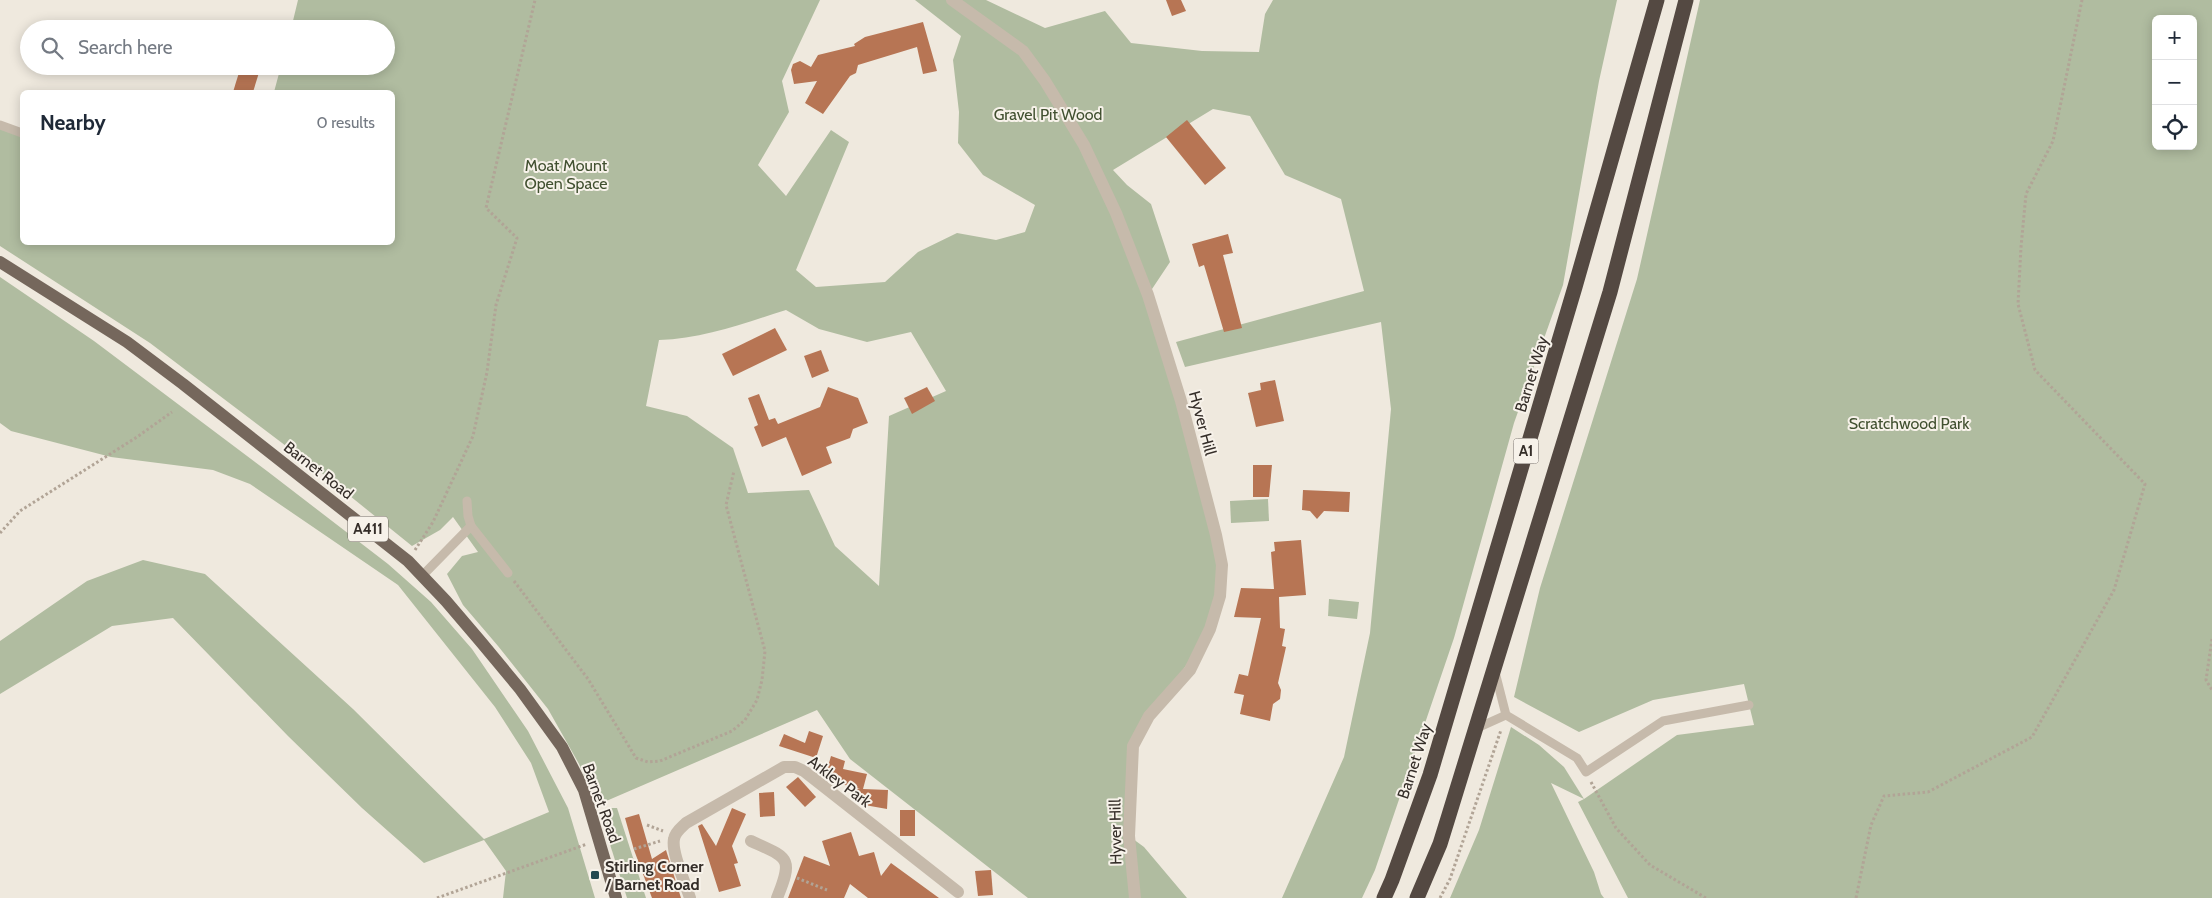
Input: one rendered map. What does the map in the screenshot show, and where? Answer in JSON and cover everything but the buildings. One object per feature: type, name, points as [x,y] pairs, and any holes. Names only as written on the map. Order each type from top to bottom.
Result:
[{"type":"highway","name":"Barnet Way","points":[[1384,898],[1430,774],[1576,287],[1657,0]]},
{"type":"highway","name":"A1","points":[[1417,898],[1442,837],[1474,730],[1495,671],[1610,292],[1686,0]]},
{"type":"main road","name":"Barnet Road","points":[[0,262],[135,348],[408,561],[446,601],[503,668],[562,747],[584,790],[616,898]]},
{"type":"street","name":"Hyver Hill","points":[[952,0],[1023,51],[1045,81],[1084,145],[1116,213],[1148,295],[1181,401],[1218,545],[1222,565],[1220,596],[1210,629],[1190,670],[1149,716],[1133,746],[1129,836],[1135,898]]},
{"type":"street","name":"Arkley Park","points":[[675,836],[679,830],[694,818],[784,767],[795,767],[804,771],[959,896]]},
{"type":"street","points":[[675,836],[675,850],[690,898]]},
{"type":"street","points":[[751,841],[780,854],[786,863],[787,874],[777,898]]},
{"type":"lane","points":[[0,125],[20,133]]},
{"type":"lane","points":[[467,501],[471,526],[508,573]]},
{"type":"lane","points":[[422,576],[471,526]]},
{"type":"lane","points":[[1495,671],[1506,715],[1577,758],[1586,772],[1663,721],[1749,704]]},
{"type":"lane","points":[[1474,730],[1506,715]]},
{"type":"path","points":[[408,561],[434,522],[473,436],[486,372],[496,305],[517,238],[486,208],[535,0]]},
{"type":"path","points":[[1856,898],[1871,825],[1884,796],[1928,792],[2032,737],[2114,590],[2145,484],[2035,370],[2018,304],[2026,194],[2053,141],[2082,0]]},
{"type":"path","points":[[0,533],[20,511],[137,437],[172,412]]},
{"type":"path","points":[[508,573],[588,679],[636,758],[648,762],[660,761],[732,731],[745,720],[757,700],[762,680],[765,651],[726,505],[734,471]]},
{"type":"path","points":[[2212,639],[2206,680],[2212,690]]},
{"type":"path","points":[[1440,898],[1450,879],[1506,715]]},
{"type":"path","points":[[1586,772],[1616,828],[1650,865],[1706,898]]},
{"type":"path","points":[[634,849],[675,836]]},
{"type":"path","points":[[437,898],[599,839]]},
{"type":"path","points":[[787,874],[827,890]]},
{"type":"green space","points":[[298,0],[820,0],[782,81],[789,112],[758,165],[786,196],[831,130],[849,142],[796,270],[816,287],[885,282],[918,252],[957,233],[996,240],[1025,232],[1035,205],[983,175],[958,143],[959,112],[953,60],[961,36],[915,0],[986,0],[1045,28],[1105,11],[1131,43],[1202,51],[1259,52],[1265,14],[1273,0],[1617,0],[1599,81],[1563,285],[1514,423],[1454,638],[1375,870],[1362,898],[1282,898],[1344,757],[1370,633],[1391,409],[1381,322],[1185,367],[1176,342],[1364,291],[1341,199],[1285,175],[1250,116],[1213,109],[1113,170],[1127,185],[1151,204],[1170,262],[1148,295],[1222,565],[1210,629],[1133,746],[1129,836],[1144,847],[1187,898],[1028,898],[850,759],[817,710],[597,805],[579,764],[548,709],[463,605],[447,574],[462,556],[478,552],[453,517],[440,530],[412,546],[319,471],[150,343],[0,246],[0,126],[20,132],[20,245],[395,245],[395,90],[275,90],[279,75],[395,75],[395,20],[293,20]],"holes":[[[786,310],[819,329],[867,342],[911,332],[946,391],[889,416],[879,586],[835,546],[809,490],[748,493],[733,448],[687,416],[646,406],[659,340],[692,337]]]},
{"type":"green space","name":"Scratchwood Park","points":[[1700,0],[2212,0],[2212,898],[1628,898],[1578,802],[1677,735],[1754,725],[1744,684],[1653,700],[1579,732],[1514,697],[1540,588],[1637,279]]},
{"type":"green space","points":[[0,277],[94,341],[267,471],[388,564],[431,602],[472,649],[528,731],[568,808],[595,898],[503,898],[506,871],[484,840],[424,863],[362,808],[288,736],[173,618],[112,626],[0,694],[0,641],[87,581],[143,560],[205,574],[353,709],[484,839],[549,812],[531,763],[495,707],[398,585],[250,484],[213,470],[111,457],[11,431],[0,423]]},
{"type":"green space","points":[[1268,499],[1269,521],[1231,523],[1230,501]]},
{"type":"green space","points":[[1329,599],[1359,602],[1357,619],[1328,616]]},
{"type":"green space","points":[[1511,727],[1539,745],[1564,767],[1584,799],[1551,783],[1594,872],[1604,898],[1450,898],[1479,830]]},
{"type":"green space","points":[[606,808],[617,808],[646,898],[627,898],[601,816]]},
{"type":"place","name":"Stirling Corner / Barnet Road","points":[[595,875]]},
{"type":"park label","name":"Gravel Pit Wood","points":[[1048,114]]},
{"type":"park label","name":"Moat Mount Open Space","points":[[566,174]]}]
